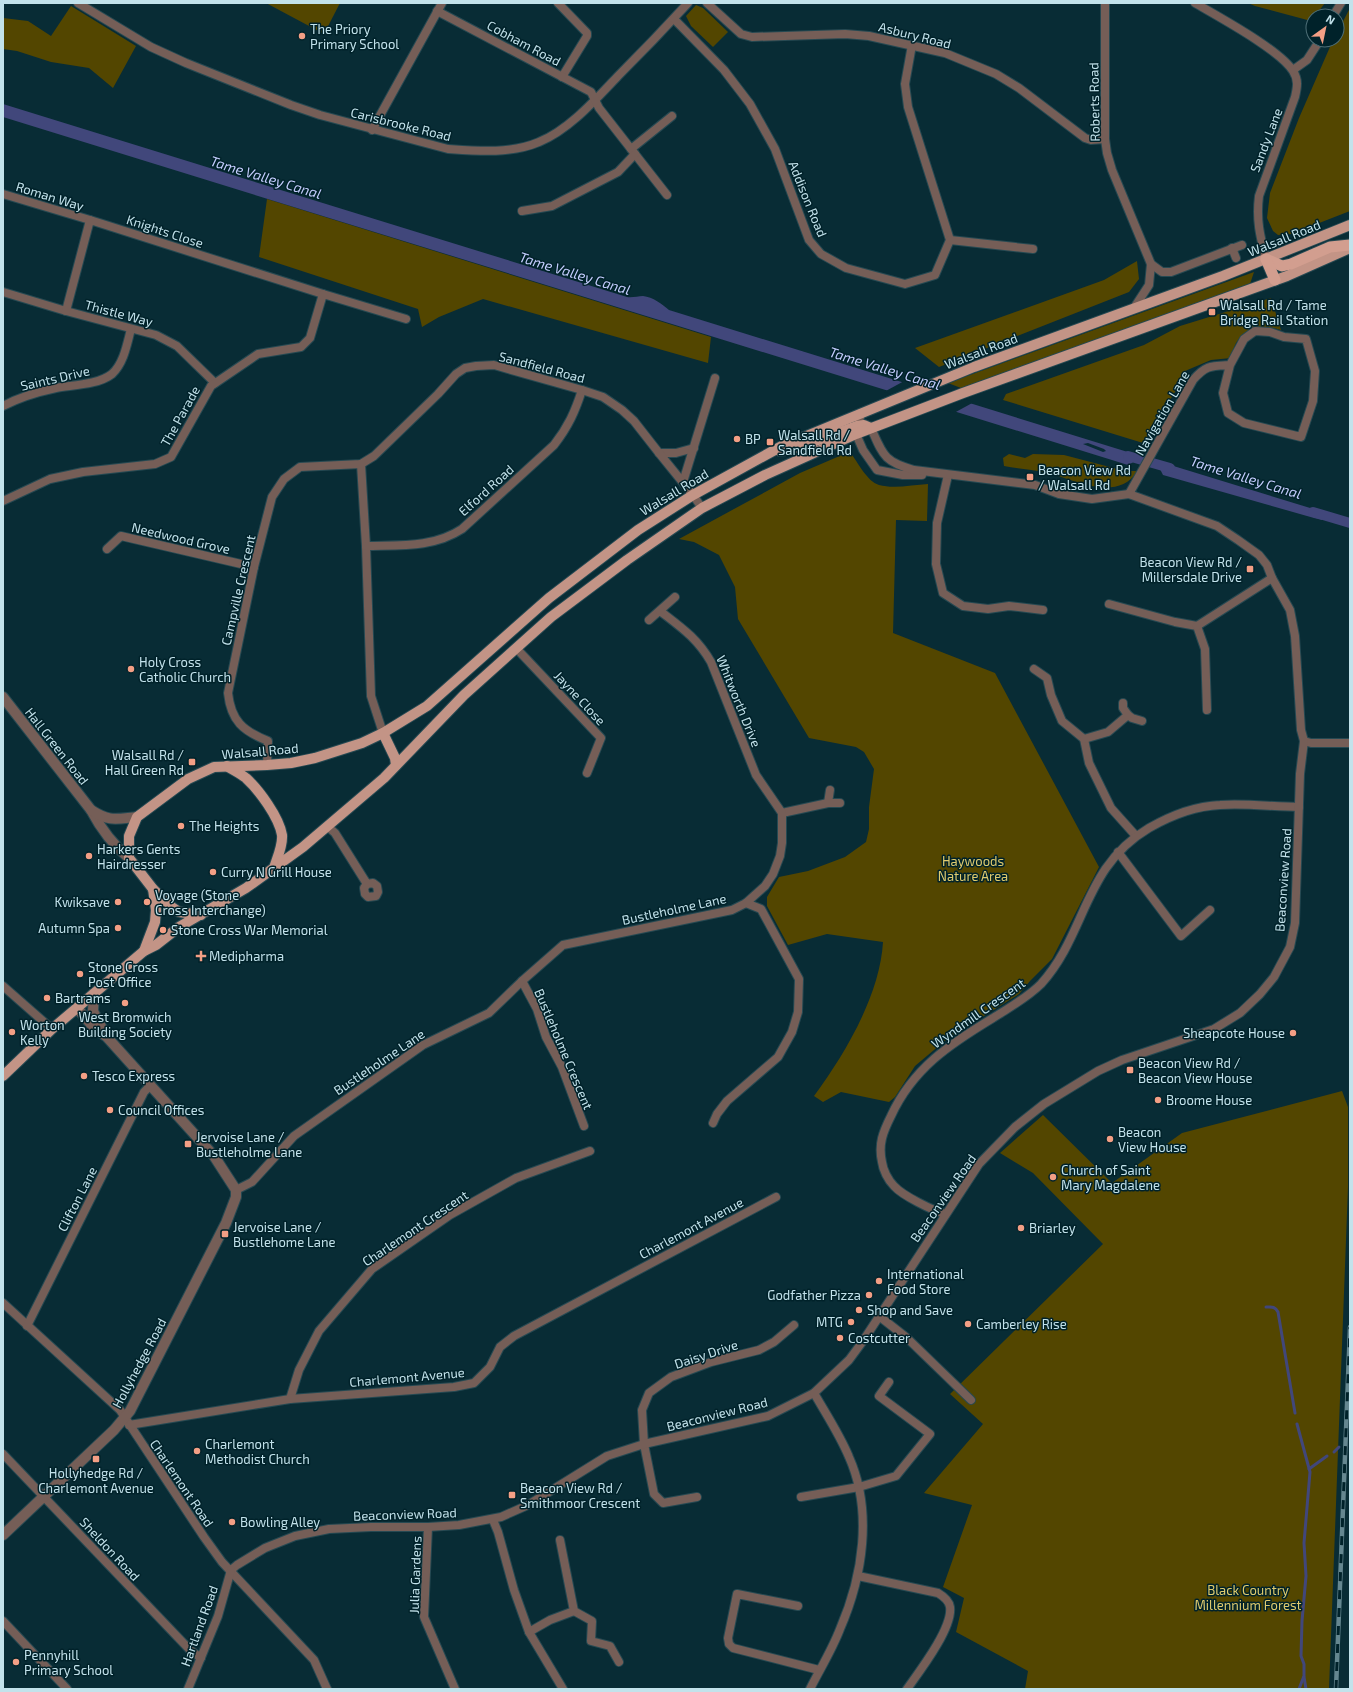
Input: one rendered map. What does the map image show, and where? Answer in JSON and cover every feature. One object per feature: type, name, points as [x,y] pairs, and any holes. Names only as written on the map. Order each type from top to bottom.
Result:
[{"type":"highway","points":[[1266,259],[1282,266],[1291,264],[1330,247],[1350,245]]},
{"type":"highway","points":[[1266,259],[1275,280]]},
{"type":"main road","name":"Walsall Road","points":[[137,817],[188,779],[214,767],[291,763],[340,751],[383,733],[427,706],[549,598],[638,530],[693,495],[782,446],[935,382],[1266,259],[1350,225]]},
{"type":"main road","points":[[771,452],[796,448],[857,430],[871,428],[963,393],[1275,280],[1350,248]]},
{"type":"main road","points":[[3,1076],[52,1029],[144,951],[156,945],[179,927],[246,888],[303,847],[384,778],[464,695],[516,648],[551,617],[626,560],[702,508],[857,430]]},
{"type":"main road","points":[[383,733],[395,758],[396,765]]},
{"type":"main road","points":[[227,766],[251,784],[275,816],[282,840],[274,868]]},
{"type":"main road","points":[[137,817],[129,836],[129,858],[153,889],[179,912],[201,915]]},
{"type":"main road","points":[[144,951],[155,922],[156,910],[153,889]]},
{"type":"street","name":"Carisbrooke Road","points":[[78,3],[151,47],[186,63],[291,105],[372,130],[448,150],[508,150],[538,142],[560,131],[595,99],[674,19],[683,5]]},
{"type":"street","points":[[372,130],[442,3]]},
{"type":"street","points":[[558,3],[587,33],[587,36],[562,77]]},
{"type":"street","name":"Asbury Road","points":[[707,3],[741,34],[752,37],[845,34],[869,36],[945,54],[996,74],[1019,88],[1085,138],[1091,140],[1105,139]]},
{"type":"street","name":"Roberts Road","points":[[1105,3],[1105,139],[1107,153],[1112,170],[1151,264]]},
{"type":"street","points":[[1195,3],[1262,44],[1282,59],[1293,70],[1307,60],[1315,48]]},
{"type":"street","name":"Cobham Road","points":[[437,11],[591,92],[599,108],[667,195]]},
{"type":"street","name":"Addison Road","points":[[674,19],[724,70],[750,104],[775,150],[809,240],[821,254],[846,268],[905,284],[935,275],[950,240]]},
{"type":"street","points":[[912,45],[905,84],[908,107],[950,240],[1033,249]]},
{"type":"street","name":"Sandy Lane","points":[[1266,259],[1258,226],[1257,211],[1259,196],[1295,97],[1297,79],[1293,70]]},
{"type":"street","points":[[522,211],[552,206],[618,172],[633,152],[672,116]]},
{"type":"street","name":"Roman Way","points":[[3,194],[90,220]]},
{"type":"street","points":[[66,311],[90,220]]},
{"type":"street","name":"Knights Close","points":[[90,220],[323,294]]},
{"type":"street","points":[[1134,308],[1148,285],[1151,264],[1162,272],[1172,272],[1242,245]]},
{"type":"street","points":[[1232,248],[1236,258]]},
{"type":"street","name":"Thistle Way","points":[[3,292],[66,311],[156,335],[177,346],[214,383]]},
{"type":"street","points":[[323,294],[406,319]]},
{"type":"street","name":"The Parade","points":[[3,501],[50,479],[83,472],[155,464],[171,457],[214,383],[258,354],[301,347],[310,338],[323,294]]},
{"type":"street","name":"Saints Drive","points":[[3,406],[18,398],[54,388],[93,383],[112,374],[122,360],[131,329]]},
{"type":"street","points":[[1255,331],[1262,331],[1284,337],[1306,340],[1315,371],[1313,401],[1301,437],[1244,423],[1228,413],[1223,393],[1230,365],[1244,339],[1255,331]]},
{"type":"street","name":"Sandfield Road","points":[[361,464],[374,456],[438,394],[456,374],[465,368],[482,365],[494,366],[603,397],[634,420],[702,508]]},
{"type":"street","name":"Navigation Lane","points":[[1129,494],[1193,380],[1200,372],[1209,366],[1230,365]]},
{"type":"street","points":[[683,482],[715,378]]},
{"type":"street","name":"Elford Road","points":[[366,546],[430,543],[450,537],[462,528],[554,445],[566,431],[582,390]]},
{"type":"street","points":[[861,413],[857,430],[863,450],[877,470],[903,475],[948,475]]},
{"type":"street","points":[[871,428],[883,454],[887,459],[898,465],[914,470],[948,475]]},
{"type":"street","points":[[659,453],[676,453],[694,448]]},
{"type":"street","points":[[361,464],[366,546],[371,696],[383,733]]},
{"type":"street","name":"Campville Crescent","points":[[267,765],[268,741],[243,728],[230,708],[228,693],[254,567],[272,497],[284,478],[300,468],[361,464]]},
{"type":"street","points":[[948,475],[938,523],[937,536],[936,564],[943,593],[963,606],[988,609],[1009,606],[1043,610]]},
{"type":"street","name":"Beaconview Road","points":[[231,1570],[265,1548],[295,1536],[329,1530],[428,1527],[460,1525],[492,1520],[528,1505],[607,1456],[644,1444],[768,1416],[814,1393],[849,1360],[979,1164],[1015,1127],[1044,1104],[1072,1085],[1122,1060],[1214,1029],[1240,1012],[1260,994],[1274,977],[1290,947],[1295,923],[1300,774],[1304,741],[1301,730],[1295,636],[1292,617],[1281,592],[1272,578],[1268,564],[1259,555],[1217,526],[1129,494],[1092,499],[1059,494],[1035,485],[948,475]]},
{"type":"street","name":"Needwood Grove","points":[[107,549],[121,536],[254,567]]},
{"type":"street","points":[[1109,604],[1175,622],[1197,626],[1272,578]]},
{"type":"street","points":[[649,620],[675,597]]},
{"type":"street","name":"Whitworth Drive","points":[[660,611],[686,631],[702,646],[708,657],[756,775],[782,813]]},
{"type":"street","points":[[1197,626],[1205,649],[1206,710]]},
{"type":"street","name":"Jayne Close","points":[[516,648],[601,738],[587,772]]},
{"type":"street","points":[[1034,669],[1047,678],[1051,695],[1062,721],[1084,739],[1090,763],[1111,808],[1136,836]]},
{"type":"street","name":"Hall Green Road","points":[[3,697],[91,810],[100,827],[118,849],[129,858]]},
{"type":"street","points":[[1123,703],[1123,708],[1128,715],[1142,721]]},
{"type":"street","points":[[1084,739],[1108,732],[1128,715]]},
{"type":"street","points":[[1304,741],[1312,743],[1350,742]]},
{"type":"street","points":[[828,803],[830,790]]},
{"type":"street","points":[[714,1123],[717,1114],[727,1101],[778,1057],[792,1032],[798,1012],[799,979],[761,909],[746,903],[765,886],[773,874],[781,849],[782,813],[828,803],[840,803]]},
{"type":"street","name":"Wyndmill Crescent","points":[[945,1214],[932,1210],[894,1186],[883,1168],[880,1152],[882,1135],[895,1106],[907,1087],[927,1064],[955,1041],[1026,998],[1041,983],[1061,957],[1091,892],[1106,868],[1118,852],[1136,836],[1172,816],[1201,808],[1220,805],[1299,807]]},
{"type":"street","name":"Hall Green Road","points":[[91,810],[104,818],[110,819],[137,817]]},
{"type":"street","points":[[327,826],[335,833],[367,884]]},
{"type":"street","points":[[1118,852],[1181,936],[1210,910]]},
{"type":"street","name":"Bustleholme Lane","points":[[236,1190],[252,1182],[294,1136],[423,1045],[489,1013],[522,981],[563,945],[732,910],[746,903]]},
{"type":"street","name":"Bustleholme Crescent","points":[[522,981],[537,1009],[546,1037],[562,1067],[584,1126]]},
{"type":"street","points":[[3,986],[52,1029]]},
{"type":"street","points":[[94,993],[93,1011],[106,1036],[214,1156],[236,1190]]},
{"type":"street","points":[[77,1008],[96,1030],[106,1036]]},
{"type":"street","name":"Clifton Lane","points":[[27,1326],[144,1092],[150,1086]]},
{"type":"street","name":"Charlemont Crescent","points":[[290,1399],[299,1370],[319,1331],[372,1269],[450,1215],[516,1178],[590,1152]]},
{"type":"street","name":"Hollyhedge Road","points":[[3,1535],[43,1496],[127,1421],[226,1223],[236,1196],[236,1190]]},
{"type":"street","name":"Charlemont Avenue","points":[[127,1421],[290,1399],[454,1387],[474,1383],[490,1366],[500,1347],[514,1336],[776,1197]]},
{"type":"street","name":"Charlemont Road","points":[[3,1303],[120,1410],[204,1537],[231,1570],[314,1660],[327,1689]]},
{"type":"street","points":[[879,1316],[906,1338],[972,1400]]},
{"type":"street","name":"Daisy Drive","points":[[697,1497],[663,1503],[654,1494],[644,1444],[642,1410],[650,1393],[671,1377],[711,1362],[759,1350],[774,1342],[794,1325]]},
{"type":"street","points":[[801,1497],[859,1487],[896,1476],[930,1434],[879,1396],[889,1382]]},
{"type":"street","points":[[810,1689],[840,1630],[852,1597],[858,1576],[862,1536],[862,1502],[859,1487],[849,1457],[814,1393]]},
{"type":"street","name":"Sheldon Road","points":[[3,1454],[190,1650],[201,1658]]},
{"type":"street","points":[[492,1520],[498,1532],[514,1590],[529,1632],[563,1689]]},
{"type":"street","name":"Julia Gardens","points":[[428,1527],[424,1617],[455,1689]]},
{"type":"street","points":[[560,1540],[574,1611],[592,1622],[591,1641],[610,1646],[619,1662]]},
{"type":"street","name":"Hartland Road","points":[[188,1689],[218,1616],[231,1570]]},
{"type":"street","points":[[858,1576],[938,1593],[947,1600],[950,1606],[950,1616],[940,1640],[907,1689]]},
{"type":"street","points":[[798,1606],[736,1594],[728,1644],[734,1648],[819,1670]]},
{"type":"street","points":[[529,1632],[550,1620],[574,1611]]},
{"type":"street","points":[[3,1622],[67,1689]]},
{"type":"green space","points":[[266,3],[340,3],[324,34]]},
{"type":"green space","points":[[1248,3],[1325,3],[1321,8],[1305,8],[1305,19]]},
{"type":"green space","points":[[696,5],[703,8],[728,32],[713,47],[691,26],[686,16]]},
{"type":"green space","points":[[71,6],[136,46],[113,88],[89,68],[51,62],[17,51],[3,49],[3,18],[28,21],[51,36]]},
{"type":"green space","points":[[1350,8],[1350,211],[1291,234],[1278,235],[1273,231],[1267,218],[1270,193],[1299,118],[1330,48],[1345,48],[1345,18]]},
{"type":"green space","points":[[267,199],[711,337],[708,363],[483,299],[439,317],[422,327],[418,309],[259,257]]},
{"type":"green space","points":[[1137,261],[1139,279],[1129,292],[939,367],[915,348],[1104,280]]},
{"type":"green space","points":[[1254,272],[1250,284],[961,388],[948,383]]},
{"type":"green space","points":[[1271,298],[1281,330],[1275,328],[1262,328],[1250,331],[1236,343],[1231,358],[1211,360],[1185,371],[1175,392],[1143,443],[1003,400],[1006,394],[1144,345],[1180,326]]},
{"type":"green space","points":[[1009,454],[1025,458],[1033,454],[1064,455],[1125,471],[1138,471],[1129,481],[1119,486],[1107,488],[1096,487],[1059,476],[1004,466],[1003,458]]},
{"type":"green space","name":"Haywoods Nature Area","points":[[842,455],[852,455],[867,476],[879,485],[897,487],[928,484],[927,521],[896,520],[893,633],[995,673],[1099,867],[1052,959],[1019,994],[947,1039],[915,1066],[895,1097],[889,1102],[841,1092],[823,1102],[814,1096],[849,1043],[868,1003],[875,983],[883,942],[827,934],[788,945],[767,906],[767,897],[779,877],[808,871],[845,857],[866,842],[869,829],[869,807],[874,769],[864,752],[856,747],[809,738],[738,619],[735,587],[719,555],[694,542],[679,539],[800,473]]},
{"type":"green space","name":"Black Country Millennium Forest","points":[[1342,1091],[1348,1107],[1348,1187],[1329,1689],[1025,1689],[1028,1671],[956,1632],[964,1598],[943,1587],[972,1505],[924,1493],[983,1424],[950,1394],[1103,1244],[1033,1173],[1000,1153],[1043,1115],[1112,1183],[1182,1133]]},
{"type":"water","points":[[3,104],[627,297],[647,297],[657,301],[669,310],[1131,453],[1139,459],[1128,465],[3,117]],"holes":[[[1088,443],[1106,451],[1103,452],[1083,444]]]},
{"type":"water","points":[[1167,464],[1320,511],[1326,516],[1322,520],[1314,518],[1163,475],[1158,465]]},
{"type":"pier","points":[[906,380],[974,402],[954,413],[884,392]]},
{"type":"waterway","points":[[1128,456],[1170,468]]},
{"type":"waterway","points":[[1313,512],[1350,523]]},
{"type":"waterway","points":[[1266,1307],[1274,1308],[1278,1312],[1295,1413]]},
{"type":"waterway","points":[[1297,1424],[1310,1472],[1304,1543],[1306,1576],[1301,1656],[1304,1664],[1304,1676],[1299,1689]]},
{"type":"waterway","points":[[1334,1452],[1339,1447]]},
{"type":"waterway","points":[[1309,1469],[1327,1456]]},
{"type":"waterway","points":[[1304,1677],[1306,1689]]},
{"type":"railway","points":[[1336,1689],[1350,1327]]},
{"type":"place","name":"The Priory Primary School","points":[[302,36]]},
{"type":"place","name":"Walsall Rd / Tame Bridge Rail Station","points":[[1212,312]]},
{"type":"place","name":"BP","points":[[737,439]]},
{"type":"place","name":"Walsall Rd / Sandfield Rd","points":[[770,442]]},
{"type":"place","name":"Beacon View Rd / Walsall Rd","points":[[1030,477]]},
{"type":"place","name":"Beacon View Rd / Millersdale Drive","points":[[1250,569]]},
{"type":"place","name":"Holy Cross Catholic Church","points":[[131,669]]},
{"type":"place","name":"Walsall Rd / Hall Green Rd","points":[[192,762]]},
{"type":"place","name":"The Heights","points":[[181,826]]},
{"type":"place","name":"Harkers Gents Hairdresser","points":[[89,856]]},
{"type":"place","name":"Curry N Grill House","points":[[213,872]]},
{"type":"place","name":"Kwiksave","points":[[118,902]]},
{"type":"place","name":"Voyage (Stone Cross Interchange)","points":[[147,902]]},
{"type":"place","name":"Autumn Spa","points":[[118,928]]},
{"type":"place","name":"Stone Cross War Memorial","points":[[163,930]]},
{"type":"place","name":"Medipharma","points":[[201,956]]},
{"type":"place","name":"Stone Cross Post Office","points":[[80,974]]},
{"type":"place","name":"Bartrams","points":[[47,998]]},
{"type":"place","name":"West Bromwich Building Society","points":[[125,1003]]},
{"type":"place","name":"Worton Kelly","points":[[12,1032]]},
{"type":"place","name":"Sheapcote House","points":[[1293,1033]]},
{"type":"place","name":"Beacon View Rd / Beacon View House","points":[[1130,1070]]},
{"type":"place","name":"Tesco Express","points":[[84,1076]]},
{"type":"place","name":"Broome House","points":[[1158,1100]]},
{"type":"place","name":"Council Offices","points":[[110,1110]]},
{"type":"place","name":"Beacon View House","points":[[1110,1139]]},
{"type":"place","name":"Jervoise Lane / Bustleholme Lane","points":[[188,1144]]},
{"type":"place","name":"Church of Saint Mary Magdalene","points":[[1053,1177]]},
{"type":"place","name":"Briarley","points":[[1021,1228]]},
{"type":"place","name":"Jervoise Lane / Bustlehome Lane","points":[[225,1234]]},
{"type":"place","name":"International Food Store","points":[[879,1281]]},
{"type":"place","name":"Godfather Pizza","points":[[869,1295]]},
{"type":"place","name":"Shop and Save","points":[[859,1310]]},
{"type":"place","name":"MTG","points":[[851,1322]]},
{"type":"place","name":"Camberley Rise","points":[[968,1324]]},
{"type":"place","name":"Costcutter","points":[[840,1338]]},
{"type":"place","name":"Charlemont Methodist Church","points":[[197,1451]]},
{"type":"place","name":"Hollyhedge Rd / Charlemont Avenue","points":[[96,1459]]},
{"type":"place","name":"Beacon View Rd / Smithmoor Crescent","points":[[512,1495]]},
{"type":"place","name":"Bowling Alley","points":[[232,1522]]},
{"type":"place","name":"Pennyhill Primary School","points":[[16,1662]]},
{"type":"water label","name":"Tame Valley Canal","points":[[266,177]]},
{"type":"water label","name":"Tame Valley Canal","points":[[575,273]]},
{"type":"water label","name":"Tame Valley Canal","points":[[885,368]]},
{"type":"water label","name":"Tame Valley Canal","points":[[1246,477]]}]
